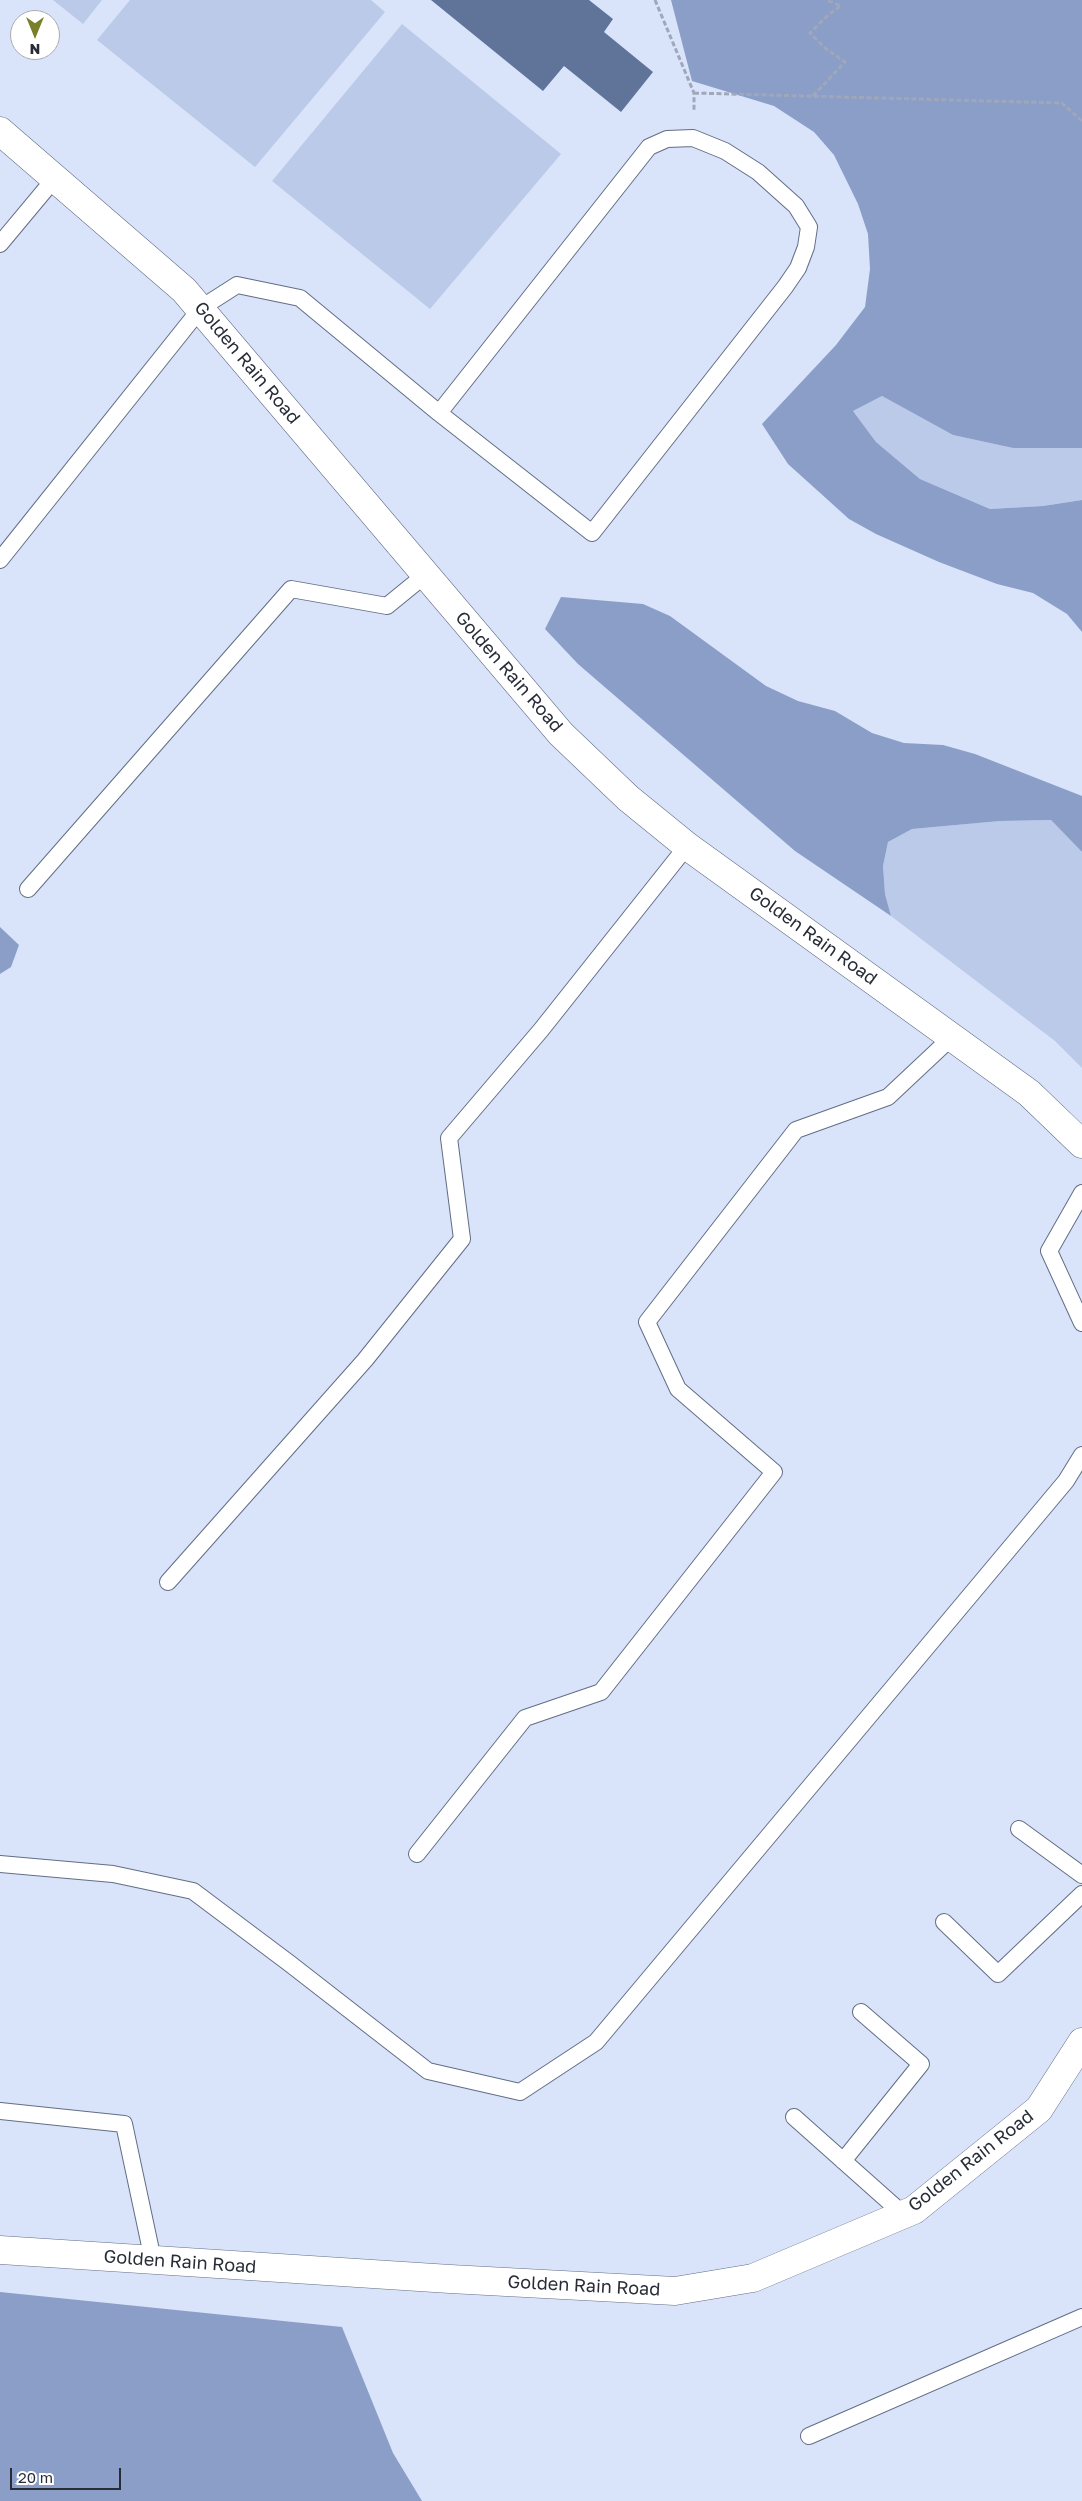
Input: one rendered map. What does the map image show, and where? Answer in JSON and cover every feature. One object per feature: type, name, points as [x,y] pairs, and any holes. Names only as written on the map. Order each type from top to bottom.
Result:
[{"type":"street","name":"Golden Rain Road","points":[[0,131],[184,290],[201,308],[561,734],[628,798],[687,846],[953,1036],[1029,1093],[1082,1144]]},
{"type":"street","name":"Golden Rain Road","points":[[0,2250],[674,2291],[753,2278],[914,2210],[1038,2109],[1082,2042]]},
{"type":"lane","points":[[0,560],[201,308],[237,285],[300,298],[439,413],[592,533],[785,287],[798,268],[806,246],[809,227],[796,206],[758,172],[725,152],[693,138],[667,139],[649,146],[439,413]]},
{"type":"lane","points":[[0,244],[55,178]]},
{"type":"lane","points":[[28,889],[291,589],[387,606],[426,575]]},
{"type":"lane","points":[[168,1582],[365,1360],[462,1239],[449,1138],[542,1030],[687,846]]},
{"type":"lane","points":[[417,1854],[525,1718],[601,1692],[774,1472],[678,1389],[647,1322],[796,1130],[888,1097],[953,1036]]},
{"type":"lane","points":[[1082,1193],[1049,1252],[1082,1323]]},
{"type":"lane","points":[[0,1864],[113,1874],[193,1891],[290,1962],[428,2071],[520,2092],[596,2042],[1066,1481],[1082,1455]]},
{"type":"lane","points":[[1019,1829],[1082,1876]]},
{"type":"lane","points":[[944,1922],[998,1974],[1082,1894]]},
{"type":"lane","points":[[843,2161],[921,2064],[861,2012]]},
{"type":"lane","points":[[0,2111],[124,2124],[154,2260]]},
{"type":"lane","points":[[794,2117],[903,2214]]},
{"type":"lane","points":[[809,2436],[1082,2318]]},
{"type":"path","points":[[655,0],[694,94],[693,138]]},
{"type":"path","points":[[812,96],[845,62],[825,48],[810,33],[829,14],[841,6],[826,0]]},
{"type":"path","points":[[694,94],[1062,103],[1082,121]]},
{"type":"shaded area","points":[[53,0],[102,0],[83,24]]},
{"type":"shaded area","points":[[130,0],[371,0],[385,12],[255,167],[97,40]]},
{"type":"shaded area","points":[[671,0],[1082,0],[1082,448],[1013,448],[953,435],[882,396],[853,411],[876,442],[920,479],[990,509],[1043,506],[1082,500],[1082,632],[1067,614],[1033,593],[997,584],[939,562],[876,534],[849,519],[788,464],[762,424],[836,345],[865,307],[870,269],[868,234],[858,204],[834,155],[814,132],[774,106],[692,81]]},
{"type":"shaded area","points":[[402,24],[561,154],[430,309],[272,181]]},
{"type":"shaded area","points":[[882,396],[953,435],[1013,448],[1082,448],[1082,500],[1043,506],[990,509],[920,479],[876,442],[853,411]]},
{"type":"shaded area","points":[[561,597],[643,604],[670,616],[766,686],[798,701],[835,711],[872,733],[904,743],[943,745],[975,754],[1082,796],[1082,852],[1051,820],[1000,821],[912,829],[888,842],[883,866],[885,894],[891,916],[795,851],[578,664],[545,629]]},
{"type":"shaded area","points":[[1051,820],[1082,852],[1082,1068],[1055,1041],[891,916],[885,894],[883,866],[888,842],[912,829],[1000,821]]},
{"type":"shaded area","points":[[0,927],[19,945],[11,967],[0,974]]},
{"type":"shaded area","points":[[0,2292],[342,2327],[393,2453],[422,2501],[0,2501]]},
{"type":"building","points":[[431,0],[589,0],[613,19],[604,32],[653,72],[621,112],[564,66],[543,91]]}]
